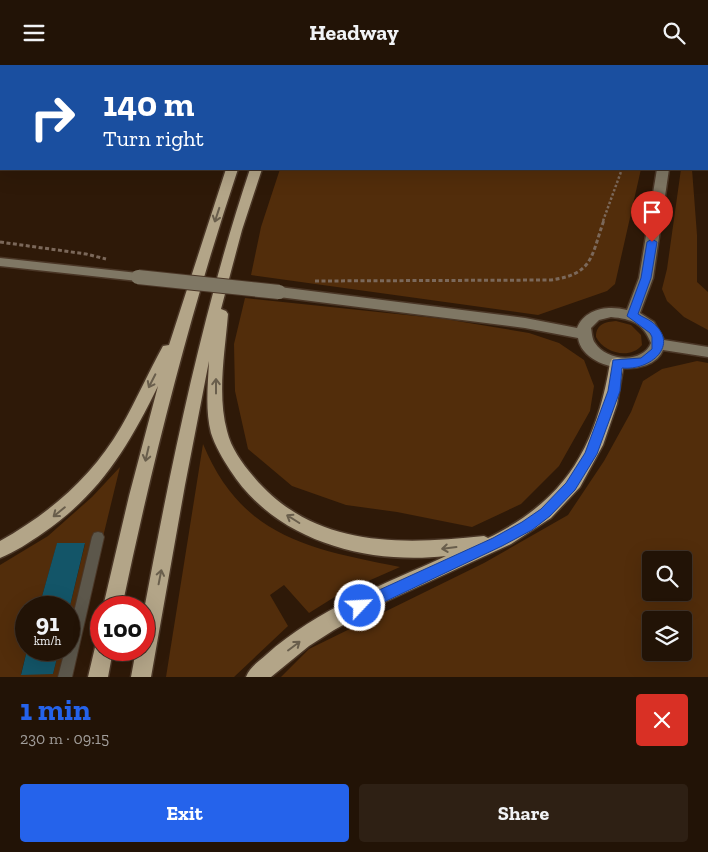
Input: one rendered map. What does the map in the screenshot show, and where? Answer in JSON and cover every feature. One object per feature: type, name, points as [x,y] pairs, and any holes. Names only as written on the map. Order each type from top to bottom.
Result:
[{"type":"highway","points":[[115,596],[154,425],[182,322],[232,170]]},
{"type":"highway","points":[[141,677],[189,424],[211,322],[256,170]]},
{"type":"highway","points":[[226,268],[216,365],[217,413],[219,429],[227,453],[250,487],[275,508],[307,528],[347,543],[379,548],[426,551],[498,542]]},
{"type":"highway","points":[[0,550],[56,515],[77,497],[99,473],[119,445],[182,322]]},
{"type":"highway","points":[[256,677],[314,631],[343,614],[498,542],[527,526],[545,513],[571,487],[591,454],[614,391],[617,363]]},
{"type":"highway","points":[[98,677],[101,661]]},
{"type":"street","points":[[632,316],[646,278],[663,170]]},
{"type":"street","points":[[0,262],[279,292],[506,321],[583,334]]},
{"type":"street","points":[[602,313],[622,313],[632,316],[648,325],[657,337],[658,349],[649,359],[635,364],[617,363],[597,354],[585,341],[584,327],[588,321],[602,313]]},
{"type":"street","points":[[659,344],[708,352]]},
{"type":"lane","points":[[65,677],[98,537]]},
{"type":"path","points":[[307,283],[342,280],[551,280],[577,275],[589,262],[622,170]]},
{"type":"path","points":[[0,242],[86,254],[108,261]]},
{"type":"shaded area","points":[[280,170],[641,170],[615,284],[607,291],[538,315],[251,275],[261,227]]},
{"type":"shaded area","points":[[681,170],[692,170],[697,235],[697,282],[708,292],[708,330],[684,317],[667,301],[662,289],[667,269]]},
{"type":"shaded area","points":[[245,298],[445,319],[529,333],[559,343],[584,360],[594,386],[590,411],[559,466],[521,504],[472,527],[397,512],[346,505],[292,486],[248,449],[235,391],[234,344]]},
{"type":"shaded area","points":[[616,321],[631,325],[641,335],[642,345],[637,350],[618,353],[611,351],[600,343],[596,337],[599,326]]},
{"type":"shaded area","points":[[697,361],[708,363],[708,677],[281,677],[309,649],[484,563],[568,515],[604,461],[631,412],[643,381],[662,369]]},
{"type":"shaded area","points":[[203,444],[219,476],[238,500],[259,519],[282,534],[308,545],[400,567],[341,593],[309,613],[284,585],[270,595],[288,626],[234,677],[166,677]]},
{"type":"shaded area","points":[[120,467],[80,632],[80,596],[72,596],[85,544],[57,544],[42,596],[15,596],[15,661],[24,661],[21,674],[53,674],[56,661],[73,661],[69,677],[0,677],[0,565],[48,536],[92,497]]},
{"type":"water","points":[[57,543],[85,543],[72,596],[42,596]]},
{"type":"water","points":[[24,661],[56,661],[53,674],[21,675]]},
{"type":"route","points":[[360,606],[498,542],[527,526],[545,513],[571,487],[591,454],[614,391],[617,363],[635,364],[643,362],[654,355],[658,349],[659,344],[653,331],[640,319],[632,316],[646,278],[652,242]]}]
